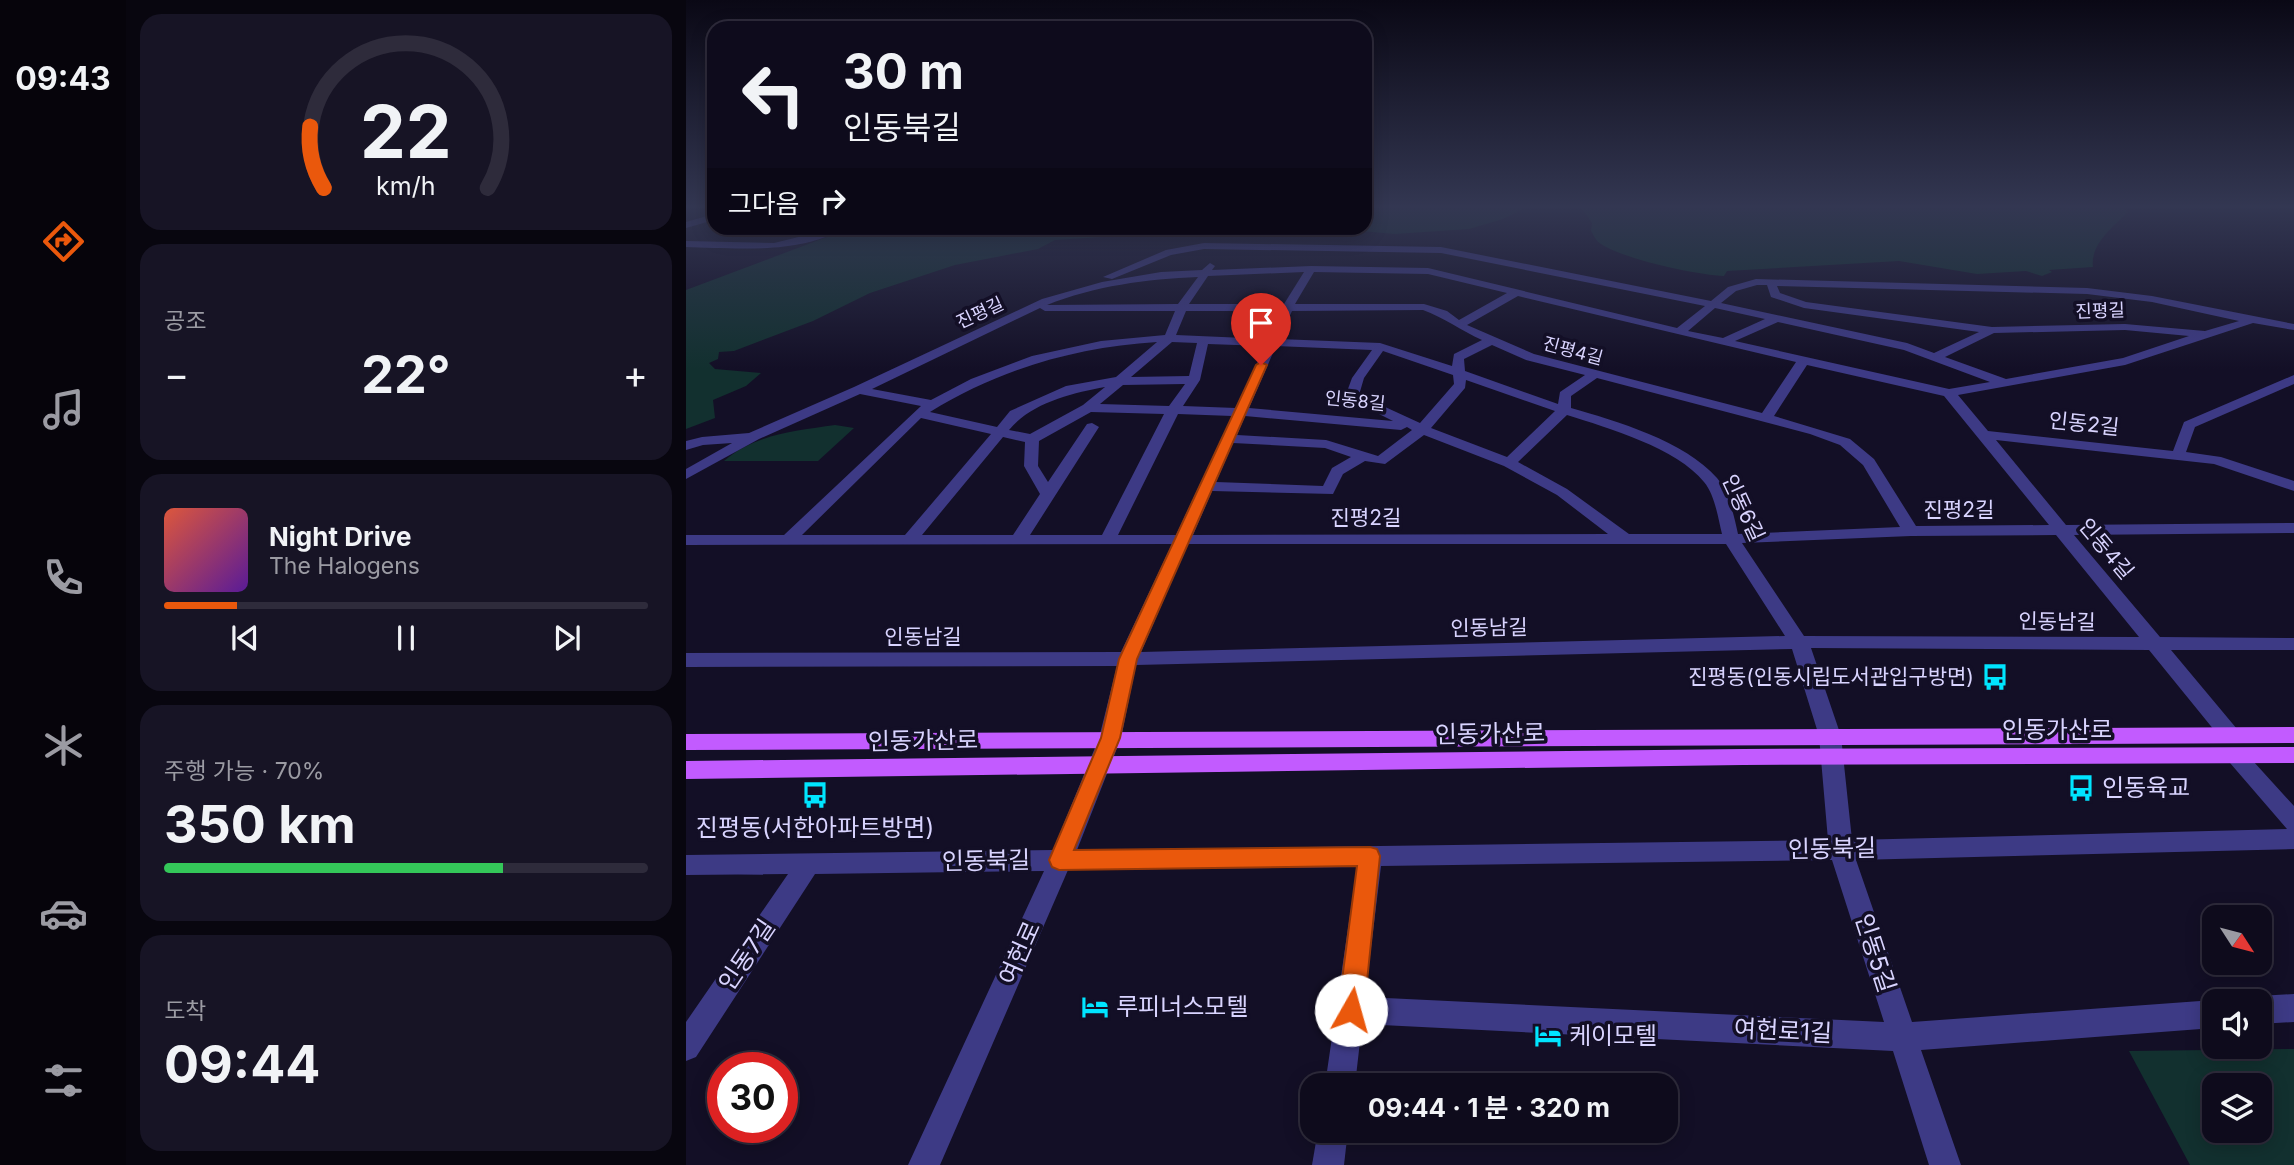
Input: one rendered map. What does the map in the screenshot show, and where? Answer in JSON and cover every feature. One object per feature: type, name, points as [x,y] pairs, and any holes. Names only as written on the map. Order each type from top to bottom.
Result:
[{"type":"main road","name":"인동가산로","points":[[686,742],[1110,738],[1831,746],[2232,745],[2294,735]]},
{"type":"main road","name":"인동가산로","points":[[2232,745],[2294,755]]},
{"type":"main road","name":"인동가산로","points":[[686,770],[1099,765],[1831,746]]},
{"type":"street","points":[[1102,285],[1106,277],[1145,260]]},
{"type":"street","points":[[918,413],[1032,439],[1088,408],[1169,338],[1182,307],[1204,272],[1215,260]]},
{"type":"street","name":"진평길","points":[[1428,271],[1426,267],[1437,260]]},
{"type":"street","name":"진평길","points":[[1442,260],[1538,270],[1634,287],[1894,344],[1937,356],[2007,383]]},
{"type":"street","points":[[1491,260],[1538,270]]},
{"type":"street","points":[[1110,738],[1128,659],[1288,307],[1311,269]]},
{"type":"street","name":"진평길","points":[[686,472],[702,466],[754,436],[859,390],[1046,301],[1102,285],[1161,275],[1311,269],[1428,271],[1517,292],[1606,299],[1634,287]]},
{"type":"street","name":"진평길","points":[[1538,270],[1526,276],[1580,287],[1679,332],[1949,393],[2125,361],[2252,320],[2294,327]]},
{"type":"street","points":[[1679,332],[1724,294],[1740,285],[1771,283],[2087,291],[2152,299],[2252,320]]},
{"type":"street","name":"진평길","points":[[1771,283],[1775,295],[1804,305],[1992,330],[2125,327],[2209,335]]},
{"type":"street","points":[[1458,325],[1517,292]]},
{"type":"street","name":"진평4길","points":[[1031,308],[1424,307],[1443,313],[1458,325],[1530,357],[1766,418],[1845,442],[1869,462],[1911,531]]},
{"type":"street","name":"진평길","points":[[1725,342],[1747,330],[1775,320],[1832,309]]},
{"type":"street","name":"진평길","points":[[1937,356],[1992,330]]},
{"type":"street","points":[[788,540],[918,413],[1004,369],[1031,359],[1091,345],[1169,338],[1272,342]]},
{"type":"street","points":[[1207,486],[1328,491],[1337,471],[1373,458],[1422,429],[1460,385],[1458,358],[1492,340]]},
{"type":"street","points":[[1107,540],[1173,410],[1194,380],[1203,341]]},
{"type":"street","name":"인동6길","points":[[1272,342],[1380,347],[1608,423],[1683,456],[1712,481],[1724,510],[1731,539],[1799,642],[1831,746]]},
{"type":"street","points":[[1380,347],[1358,378],[1352,397],[1422,429],[1509,463],[1562,492],[1625,539]]},
{"type":"street","points":[[1766,418],[1804,360]]},
{"type":"street","points":[[1509,463],[1564,410],[1565,395],[1594,375]]},
{"type":"street","points":[[2178,456],[2189,425],[2294,379]]},
{"type":"street","points":[[909,540],[1015,414],[1071,388],[1117,381],[1194,380]]},
{"type":"street","points":[[859,390],[933,404]]},
{"type":"street","name":"인동4길","points":[[1949,393],[2159,646],[2232,745],[2294,822]]},
{"type":"street","name":"인동8길","points":[[1088,408],[1241,411],[1355,419],[1422,429]]},
{"type":"street","points":[[1018,540],[1092,427]]},
{"type":"street","name":"인동2길","points":[[1985,435],[2216,460],[2294,486]]},
{"type":"street","points":[[686,446],[702,441],[754,436]]},
{"type":"street","points":[[1032,439],[1031,466],[1048,494]]},
{"type":"street","points":[[1228,439],[1326,443],[1373,458]]},
{"type":"street","name":"진평2길","points":[[686,540],[1731,539],[1911,531],[2294,528]]},
{"type":"street","name":"인동남길","points":[[686,660],[1128,659],[1799,642],[2159,646],[2294,644]]},
{"type":"street","name":"여헌로","points":[[924,1165],[1110,738]]},
{"type":"street","name":"인동5길","points":[[1831,746],[1841,849],[1945,1165]]},
{"type":"street","name":"인동북길","points":[[686,865],[1841,849],[2294,839]]},
{"type":"street","points":[[1342,1073],[1370,856]]},
{"type":"street","name":"인동7길","points":[[686,1047],[809,863]]},
{"type":"street","points":[[2272,1009],[2294,1008]]},
{"type":"street","name":"여헌로1길","points":[[1351,1010],[1903,1037],[2202,1015]]},
{"type":"street","points":[[1328,1165],[1331,1143]]},
{"type":"green space","points":[[765,260],[979,260],[955,265],[870,293],[813,321],[734,351],[719,352],[718,359],[709,363],[715,369],[761,373],[746,386],[713,400],[715,418],[686,429],[686,290]]},
{"type":"green space","points":[[1645,260],[2093,260],[2093,267],[2049,270],[2052,272],[2042,276],[2026,271],[1977,274],[1899,261],[1727,271],[1724,276]]},
{"type":"green space","points":[[835,425],[854,428],[818,461],[724,461],[762,439]]},
{"type":"green space","points":[[2272,1049],[2294,1049],[2294,1165],[2190,1165],[2129,1051],[2202,1050],[2202,1059],[2272,1059]]},
{"type":"place","name":"진평동(인동시립도서관입구방면)","points":[[1995,677]]},
{"type":"place","name":"인동육교","points":[[2081,788]]},
{"type":"place","name":"진평동(서한아파트방면)","points":[[815,795]]},
{"type":"place","name":"루피너스모텔","points":[[1095,1007]]},
{"type":"place","name":"케이모텔","points":[[1548,1036]]},
{"type":"route","points":[[1261,365],[1128,659],[1110,738],[1059,860],[1370,856],[1351,1010]]}]
